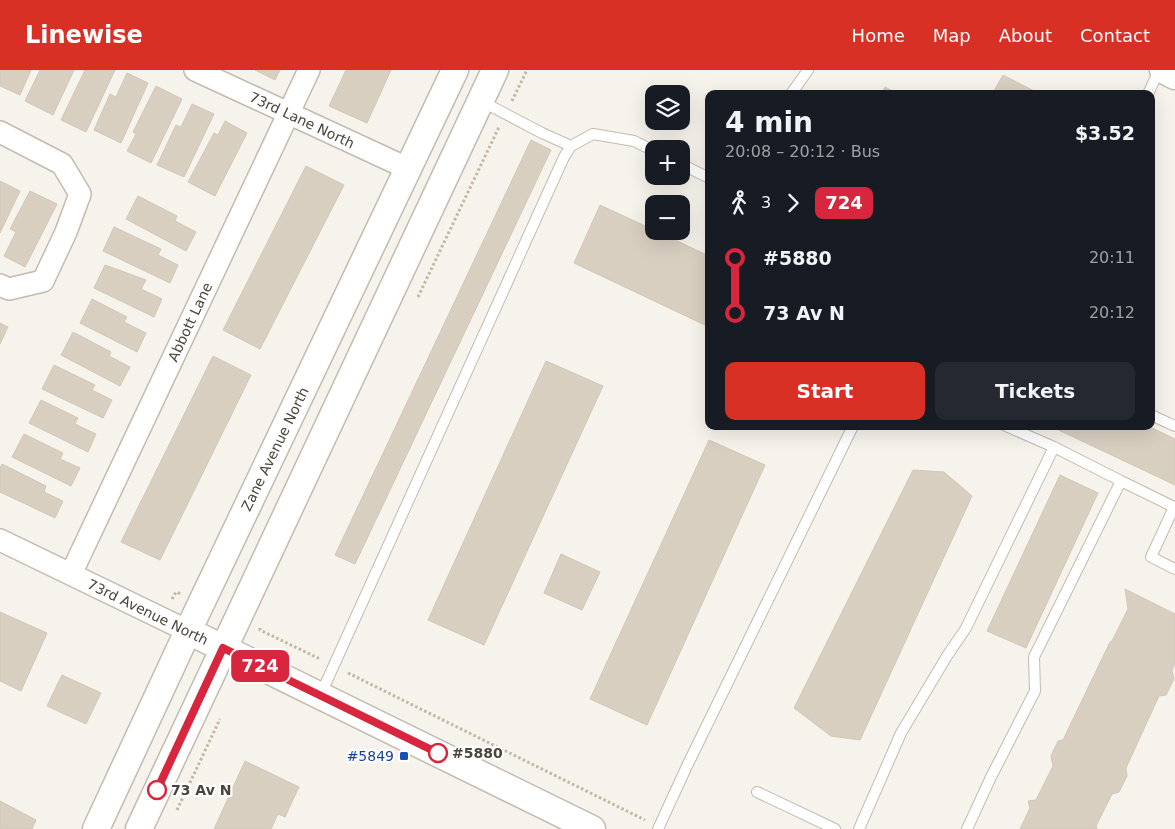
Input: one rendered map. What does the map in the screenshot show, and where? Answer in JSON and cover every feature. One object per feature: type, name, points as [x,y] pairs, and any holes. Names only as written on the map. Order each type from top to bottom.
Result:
[{"type":"street","name":"73rd Lane North","points":[[195,70],[409,169]]},
{"type":"street","name":"Abbott Lane","points":[[71,574],[310,70]]},
{"type":"street","name":"Zane Avenue North","points":[[96,829],[188,631],[456,70]]},
{"type":"street","points":[[139,829],[495,70]]},
{"type":"street","points":[[1163,70],[1175,76]]},
{"type":"street","points":[[0,132],[62,164],[80,194],[66,232],[43,281],[9,289],[0,285]]},
{"type":"street","name":"73rd Avenue North","points":[[0,540],[592,829]]},
{"type":"lane","points":[[794,90],[808,70]]},
{"type":"lane","points":[[1150,90],[1159,70]]},
{"type":"lane","points":[[480,101],[571,146]]},
{"type":"lane","points":[[320,696],[571,146],[593,134],[634,141],[645,146]]},
{"type":"lane","points":[[690,168],[705,176]]},
{"type":"lane","points":[[1155,417],[1175,426]]},
{"type":"lane","points":[[658,828],[851,430]]},
{"type":"lane","points":[[1015,430],[1174,506],[1152,557],[1175,569]]},
{"type":"lane","points":[[859,829],[901,734],[947,656],[966,628],[1054,447]]},
{"type":"lane","points":[[966,829],[1035,691],[1034,656],[1121,482]]},
{"type":"lane","points":[[757,792],[835,829]]},
{"type":"path","points":[[260,630],[658,828]]},
{"type":"path","points":[[176,812],[223,712]]},
{"type":"building","points":[[0,70],[31,70],[20,95],[0,86]]},
{"type":"building","points":[[40,70],[74,70],[53,115],[25,101]]},
{"type":"building","points":[[85,70],[115,70],[86,132],[61,120]]},
{"type":"building","points":[[255,70],[280,70],[275,80]]},
{"type":"building","points":[[346,70],[391,70],[367,123],[329,106]]},
{"type":"building","points":[[127,73],[148,83],[121,143],[94,130],[110,94],[116,97]]},
{"type":"building","points":[[1003,75],[1032,90],[995,90]]},
{"type":"building","points":[[156,86],[182,99],[151,163],[127,151],[136,134],[133,132]]},
{"type":"building","points":[[192,104],[214,114],[184,177],[157,165],[176,125],[181,127]]},
{"type":"building","points":[[225,121],[247,133],[215,196],[188,182],[214,133],[218,135]]},
{"type":"building","points":[[531,140],[551,150],[355,564],[335,555]]},
{"type":"building","points":[[306,166],[344,185],[260,349],[223,330]]},
{"type":"building","points":[[0,181],[20,191],[0,233]]},
{"type":"building","points":[[30,191],[57,204],[25,267],[4,256],[16,232],[10,229]]},
{"type":"building","points":[[138,196],[177,216],[175,221],[196,232],[186,251],[126,219]]},
{"type":"building","points":[[600,205],[645,226],[645,240],[675,240],[705,254],[705,325],[574,263]]},
{"type":"building","points":[[114,227],[161,249],[158,255],[178,265],[170,283],[103,251]]},
{"type":"building","points":[[105,265],[146,280],[141,289],[162,299],[154,317],[94,288]]},
{"type":"building","points":[[92,299],[127,317],[124,322],[146,333],[137,352],[80,323]]},
{"type":"building","points":[[0,323],[8,327],[0,344]]},
{"type":"building","points":[[73,332],[111,352],[109,356],[130,367],[120,386],[61,355]]},
{"type":"building","points":[[213,356],[251,375],[160,560],[121,542]]},
{"type":"building","points":[[546,361],[603,386],[484,645],[428,620]]},
{"type":"building","points":[[54,365],[95,385],[92,390],[112,400],[103,418],[42,389]]},
{"type":"building","points":[[41,400],[78,418],[75,424],[96,434],[88,452],[29,423]]},
{"type":"building","points":[[1155,429],[1175,439],[1175,485],[1058,430]]},
{"type":"building","points":[[24,434],[63,453],[60,459],[80,468],[71,486],[12,457]]},
{"type":"building","points":[[709,440],[765,465],[647,725],[590,699]]},
{"type":"building","points":[[2,464],[46,486],[44,492],[63,501],[55,518],[0,492],[0,468]]},
{"type":"building","points":[[913,470],[944,472],[972,496],[860,740],[831,736],[794,708]]},
{"type":"building","points":[[1060,475],[1098,493],[1026,648],[987,631]]},
{"type":"building","points":[[561,554],[600,572],[582,610],[544,593]]},
{"type":"building","points":[[1125,589],[1175,614],[1175,664],[1172,670],[1174,679],[1166,695],[1159,696],[1126,768],[1127,776],[1119,792],[1112,794],[1096,826],[1097,829],[1020,829],[1030,808],[1028,801],[1036,800],[1053,766],[1051,756],[1058,741],[1063,740],[1128,609]]},
{"type":"building","points":[[0,612],[47,633],[21,691],[0,681]]},
{"type":"building","points":[[62,675],[101,693],[86,724],[47,706]]},
{"type":"building","points":[[245,761],[299,787],[285,817],[278,814],[271,829],[214,829]]},
{"type":"building","points":[[0,801],[36,820],[32,829],[0,829]]},
{"type":"bus line","name":"724","points":[[157,790],[223,648],[438,753]]},
{"type":"place","name":"#5880","points":[[438,753]]},
{"type":"place","name":"#5849","points":[[404,756]]},
{"type":"place","name":"73 Av N","points":[[157,790]]}]
